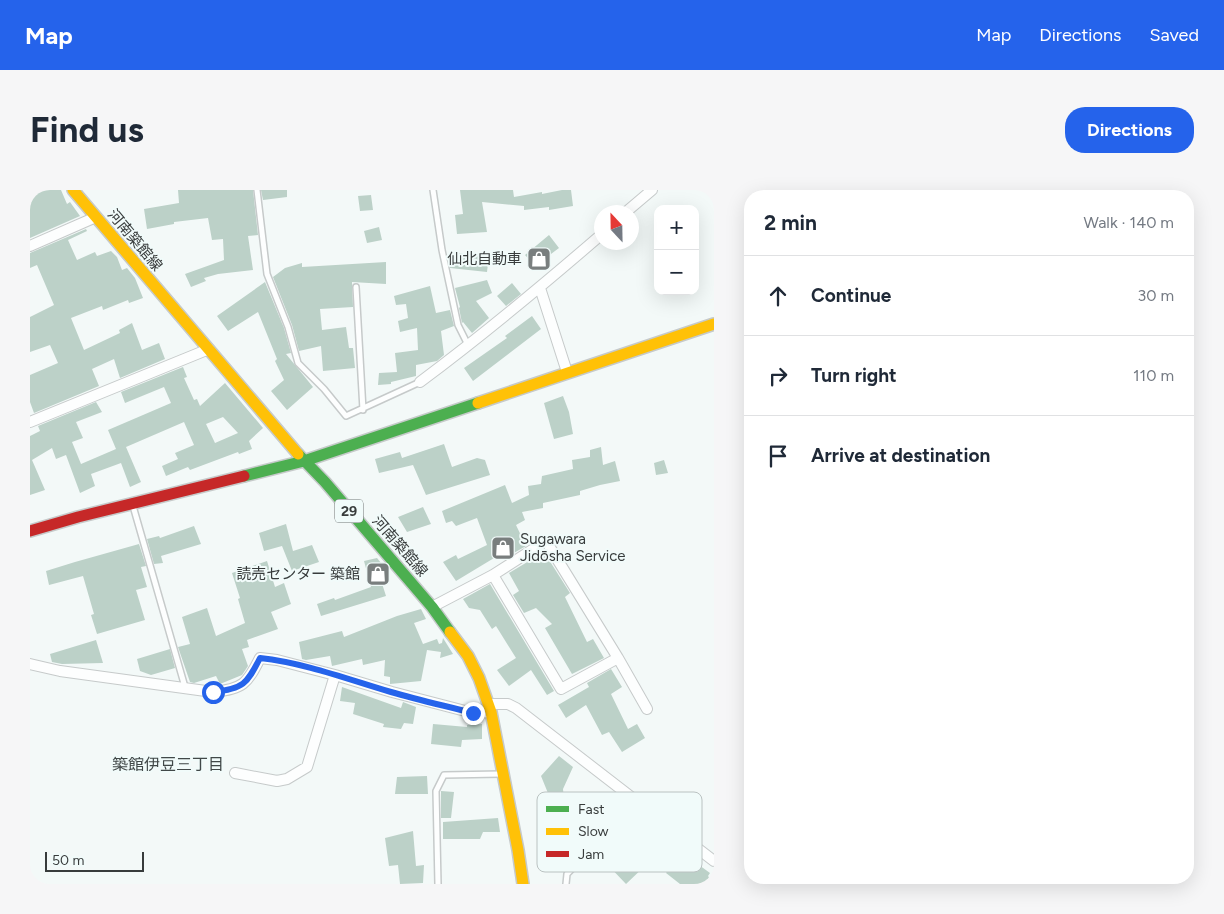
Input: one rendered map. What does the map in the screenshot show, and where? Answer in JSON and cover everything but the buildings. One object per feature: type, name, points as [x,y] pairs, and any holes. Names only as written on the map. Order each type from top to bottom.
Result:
[{"type":"main road","name":"河南築館線","points":[[73,190],[304,461],[325,482],[432,607],[468,656],[479,678],[490,708],[504,774],[523,884]]},
{"type":"main road","points":[[30,531],[304,461],[714,324]]},
{"type":"street","points":[[634,205],[652,190]]},
{"type":"street","points":[[30,246],[96,217]]},
{"type":"street","points":[[420,382],[469,346],[594,241]]},
{"type":"street","points":[[540,288],[567,372]]},
{"type":"street","points":[[30,422],[209,349]]},
{"type":"street","points":[[432,607],[493,575],[546,541],[647,709]]},
{"type":"street","points":[[493,575],[561,689],[618,658]]},
{"type":"street","points":[[30,664],[60,671],[213,692],[233,690],[249,679],[260,658],[277,660],[335,674],[392,692],[473,713],[508,704],[516,708],[625,792]]},
{"type":"street","points":[[235,773],[277,781],[288,780],[307,766],[335,674]]},
{"type":"street","points":[[702,852],[714,861]]},
{"type":"lane","points":[[257,190],[267,274],[288,327],[298,363],[324,389],[346,416],[363,410],[420,382]]},
{"type":"lane","points":[[433,190],[442,250],[458,325],[469,346]]},
{"type":"lane","points":[[356,287],[363,410]]},
{"type":"lane","points":[[132,504],[185,688]]},
{"type":"lane","points":[[438,884],[436,791],[444,775],[504,774]]},
{"type":"lane","points":[[566,884],[569,872]]},
{"type":"traffic: fast","points":[[244,476],[304,461],[478,403]]},
{"type":"traffic: fast","points":[[298,454],[325,482],[432,607],[450,632]]},
{"type":"traffic: slow","points":[[73,190],[298,454]]},
{"type":"traffic: slow","points":[[478,403],[714,324]]},
{"type":"traffic: slow","points":[[450,632],[468,656],[479,678],[491,712],[523,884]]},
{"type":"traffic: jam","points":[[30,531],[78,517],[244,476]]},
{"type":"place","name":"仙北自動車","points":[[539,259]]},
{"type":"place","name":"Sugawara Jidōsha Service","points":[[503,548]]},
{"type":"place","name":"読売センター 築館","points":[[378,574]]},
{"type":"district","name":"築館伊豆三丁目","points":[[168,764]]},
{"type":"route","points":[[213,692],[233,690],[249,679],[260,658],[277,660],[335,674],[392,692],[473,713]]}]
